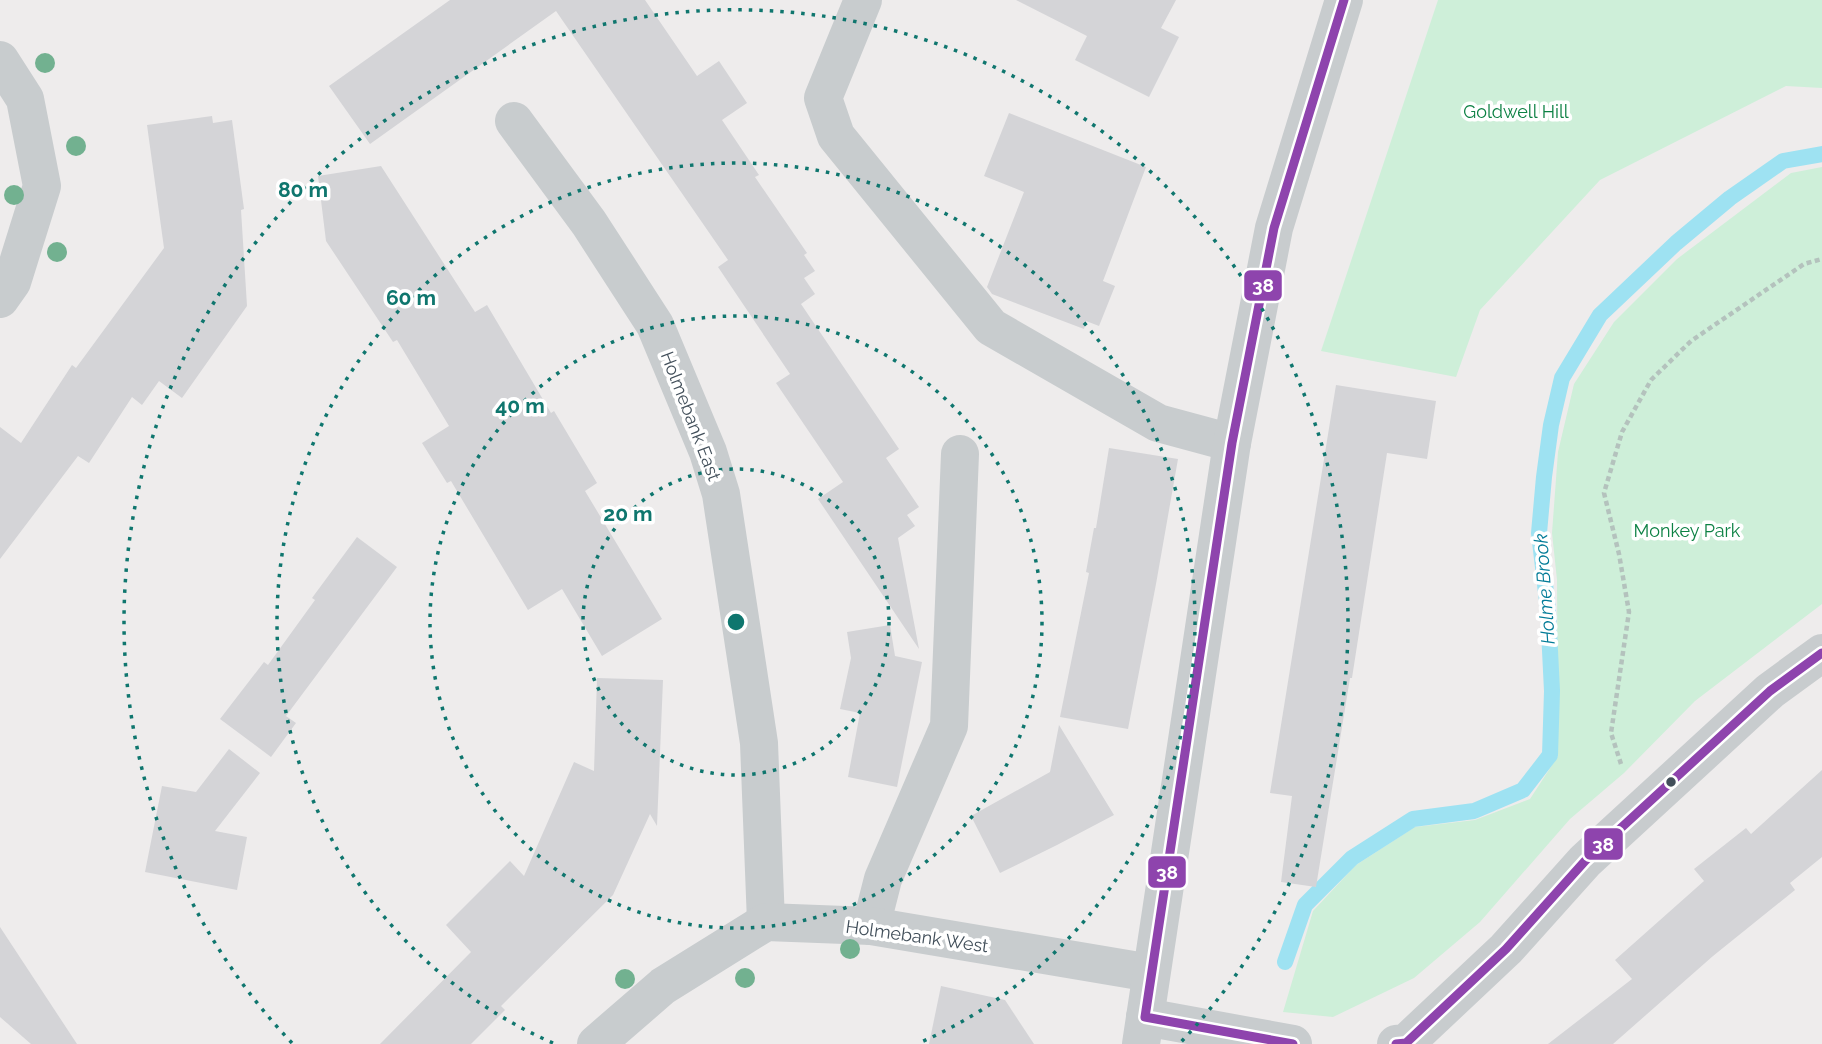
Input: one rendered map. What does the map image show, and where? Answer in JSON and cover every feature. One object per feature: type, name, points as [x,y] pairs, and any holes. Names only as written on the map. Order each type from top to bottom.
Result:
[{"type":"street","points":[[863,0],[823,98],[836,136],[991,327],[1158,424],[1232,443]]},
{"type":"street","points":[[1293,1044],[1143,1031],[1232,443],[1274,228],[1344,0]]},
{"type":"street","points":[[0,60],[25,99],[42,186],[12,282],[0,299]]},
{"type":"street","name":"Holmebank East","points":[[514,121],[589,223],[655,325],[708,452],[721,494],[759,743],[766,922]]},
{"type":"street","points":[[871,926],[883,879],[949,726],[961,454]]},
{"type":"street","points":[[1403,1044],[1506,949],[1585,861],[1770,691],[1822,653]]},
{"type":"street","points":[[596,1044],[663,986],[766,922]]},
{"type":"street","name":"Holmebank West","points":[[766,922],[871,926],[1151,973]]},
{"type":"path","points":[[1653,800],[1624,773],[1611,733],[1629,612],[1619,554],[1604,493],[1622,432],[1651,380],[1691,341],[1804,264],[1822,259]]},
{"type":"green space","name":"Goldwell Hill","points":[[1438,0],[1822,0],[1822,88],[1786,86],[1600,180],[1480,310],[1456,377],[1321,351]]},
{"type":"green space","name":"Monkey Park","points":[[1822,167],[1822,604],[1695,701],[1624,773],[1570,819],[1480,922],[1414,978],[1333,1017],[1283,1012],[1313,911],[1356,865],[1415,827],[1475,820],[1530,799],[1558,756],[1557,580],[1552,533],[1558,452],[1574,384],[1614,322],[1677,259],[1791,173]]},
{"type":"building","points":[[450,0],[645,0],[697,76],[719,61],[747,103],[722,120],[759,175],[755,177],[807,253],[804,255],[815,271],[804,278],[815,294],[801,304],[899,449],[886,458],[919,507],[907,515],[915,526],[898,538],[919,649],[818,499],[843,482],[776,383],[790,374],[718,267],[728,260],[556,11],[370,144],[329,86]]},
{"type":"building","points":[[1016,0],[1176,0],[1161,28],[1179,37],[1149,97],[1075,60],[1087,36]]},
{"type":"building","points":[[1009,113],[1146,167],[1103,281],[1115,286],[1099,326],[1086,321],[1084,329],[992,294],[987,287],[1024,192],[984,176]]},
{"type":"building","points":[[212,116],[213,123],[232,120],[244,209],[241,210],[247,306],[182,398],[159,381],[142,405],[132,397],[89,463],[78,456],[0,559],[0,427],[21,443],[72,365],[76,368],[164,248],[147,125]]},
{"type":"building","points":[[381,166],[475,312],[487,305],[551,413],[554,411],[597,483],[585,491],[662,619],[602,656],[562,589],[528,610],[451,481],[447,483],[422,443],[449,426],[397,340],[393,342],[326,241],[318,176]]},
{"type":"building","points":[[1336,385],[1436,401],[1427,459],[1387,453],[1316,887],[1281,882],[1292,796],[1270,793]]},
{"type":"building","points":[[1109,448],[1178,459],[1128,729],[1060,717],[1089,573],[1086,572]]},
{"type":"building","points":[[357,537],[397,567],[286,716],[296,723],[271,757],[220,719],[264,662],[268,665],[315,600],[312,598]]},
{"type":"building","points":[[890,625],[895,656],[922,662],[897,787],[848,777],[860,713],[840,709],[851,658],[847,632]]},
{"type":"building","points":[[597,678],[663,680],[657,826],[650,814],[613,895],[501,1006],[505,1010],[471,1044],[380,1044],[471,952],[446,925],[510,861],[524,876],[574,762],[594,771]]},
{"type":"building","points":[[1059,725],[1114,815],[1000,873],[971,816],[1050,772]]},
{"type":"building","points":[[229,749],[260,773],[215,831],[247,837],[237,890],[145,872],[162,786],[196,792]]},
{"type":"building","points":[[1822,770],[1822,857],[1790,883],[1795,890],[1713,956],[1613,1044],[1548,1044],[1632,979],[1615,960],[1704,881],[1694,869],[1746,828],[1751,834]]},
{"type":"building","points":[[0,927],[77,1044],[31,1044],[0,1017]]},
{"type":"building","points":[[941,986],[1005,1000],[1034,1044],[929,1044]]},
{"type":"waterway","name":"Holme Brook","points":[[1285,962],[1305,905],[1352,858],[1413,819],[1474,811],[1523,790],[1550,755],[1552,691],[1548,610],[1539,533],[1551,425],[1562,378],[1600,315],[1676,243],[1730,198],[1783,161],[1822,154]]},
{"type":"transit line","name":"38","points":[[1293,1044],[1145,1017],[1232,443],[1274,228],[1344,0]]},
{"type":"transit line","name":"38","points":[[1396,1044],[1406,1043],[1506,949],[1585,861],[1770,691],[1822,653]]}]
